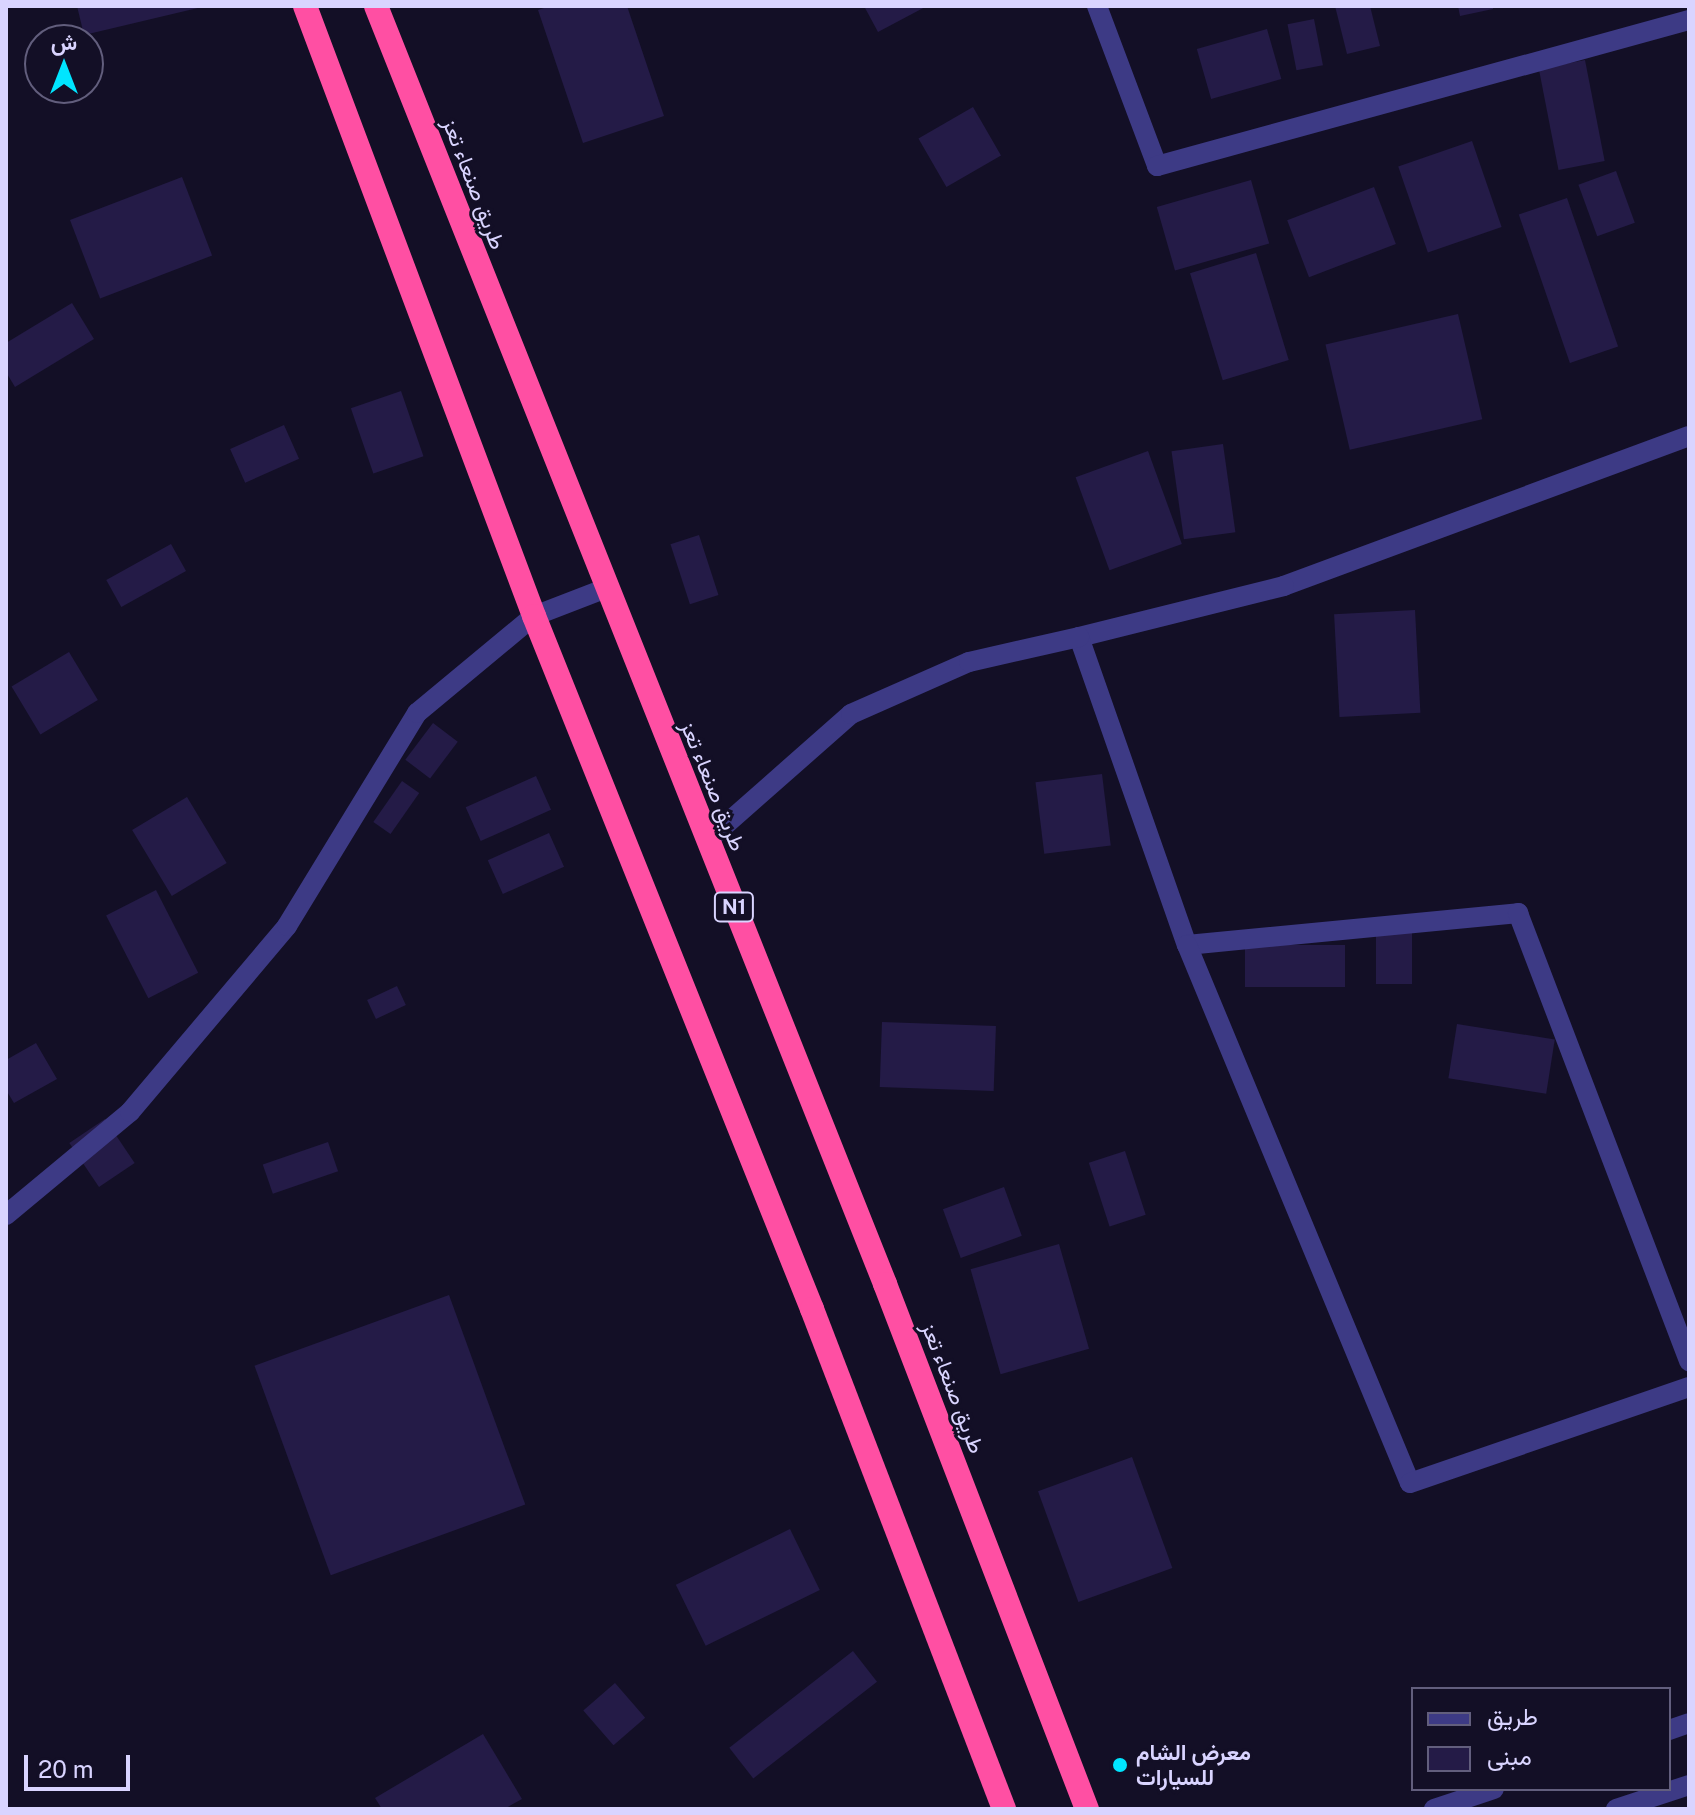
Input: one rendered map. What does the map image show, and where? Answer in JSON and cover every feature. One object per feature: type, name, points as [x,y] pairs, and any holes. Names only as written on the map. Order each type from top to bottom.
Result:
[{"type":"highway","points":[[305,6],[534,616],[812,1309],[1004,1809]]},
{"type":"highway","name":"طريق صنعاء تعز","points":[[376,6],[1087,1809]]},
{"type":"street","points":[[1097,6],[1157,166],[1689,20]]},
{"type":"street","points":[[707,841],[851,714],[969,662],[1284,586],[1689,436]]},
{"type":"street","points":[[6,1215],[130,1112],[287,926],[417,713],[534,616],[604,589]]},
{"type":"street","points":[[1079,637],[1187,945],[1410,1483],[1689,1387]]},
{"type":"street","points":[[1187,945],[1518,913],[1689,1361]]},
{"type":"street","points":[[1434,1809],[1488,1791]]},
{"type":"street","points":[[1616,1809],[1671,1791]]},
{"type":"building","points":[[77,6],[202,6],[104,30],[104,24],[81,24]]},
{"type":"building","points":[[550,6],[627,6],[664,116],[583,143],[538,10]]},
{"type":"building","points":[[864,6],[927,6],[878,32]]},
{"type":"building","points":[[1335,6],[1370,6],[1380,46],[1347,54]]},
{"type":"building","points":[[1458,6],[1493,6],[1493,9],[1460,16]]},
{"type":"building","points":[[1314,19],[1323,65],[1296,70],[1287,24]]},
{"type":"building","points":[[1267,29],[1281,79],[1211,99],[1197,49]]},
{"type":"building","points":[[1585,60],[1605,161],[1559,170],[1539,69]]},
{"type":"building","points":[[973,107],[1001,155],[946,187],[918,138]]},
{"type":"building","points":[[1472,141],[1502,227],[1428,252],[1398,166]]},
{"type":"building","points":[[1616,171],[1635,223],[1597,236],[1578,185]]},
{"type":"building","points":[[182,177],[212,255],[100,298],[70,220]]},
{"type":"building","points":[[1251,180],[1269,243],[1175,270],[1157,207]]},
{"type":"building","points":[[1374,187],[1396,244],[1309,277],[1287,220]]},
{"type":"building","points":[[1567,198],[1618,346],[1570,363],[1519,215]]},
{"type":"building","points":[[1256,253],[1289,360],[1223,380],[1190,273]]},
{"type":"building","points":[[72,303],[94,339],[15,387],[6,372],[6,343]]},
{"type":"building","points":[[1458,314],[1482,419],[1350,450],[1325,345]]},
{"type":"building","points":[[401,391],[423,456],[373,473],[351,408]]},
{"type":"building","points":[[284,425],[299,459],[245,483],[230,449]]},
{"type":"building","points":[[1223,444],[1235,532],[1184,539],[1172,451]]},
{"type":"building","points":[[1148,451],[1182,544],[1110,570],[1076,477]]},
{"type":"building","points":[[699,535],[718,595],[690,604],[670,544]]},
{"type":"building","points":[[171,544],[186,571],[121,607],[106,580]]},
{"type":"building","points":[[1415,610],[1420,713],[1340,717],[1334,614]]},
{"type":"building","points":[[69,652],[98,700],[40,735],[12,687]]},
{"type":"building","points":[[433,723],[458,742],[430,778],[405,760]]},
{"type":"building","points":[[1102,774],[1111,845],[1044,854],[1035,782]]},
{"type":"building","points":[[536,776],[551,810],[481,841],[466,807]]},
{"type":"building","points":[[402,781],[419,793],[391,834],[373,822]]},
{"type":"building","points":[[187,797],[227,863],[172,896],[132,830]]},
{"type":"building","points":[[549,833],[564,867],[503,894],[488,860]]},
{"type":"building","points":[[156,890],[198,973],[148,998],[106,915]]},
{"type":"building","points":[[1376,927],[1412,927],[1412,984],[1376,984]]},
{"type":"building","points":[[1245,945],[1345,945],[1345,987],[1245,987]]},
{"type":"building","points":[[397,986],[406,1005],[376,1019],[367,1000]]},
{"type":"building","points":[[882,1022],[996,1026],[994,1091],[880,1087]]},
{"type":"building","points":[[1457,1024],[1555,1039],[1546,1094],[1448,1078]]},
{"type":"building","points":[[36,1043],[57,1079],[14,1103],[6,1090],[6,1060]]},
{"type":"building","points":[[105,1119],[135,1163],[99,1187],[69,1143]]},
{"type":"building","points":[[328,1142],[338,1171],[273,1194],[263,1164]]},
{"type":"building","points":[[1125,1151],[1146,1215],[1110,1226],[1089,1163]]},
{"type":"building","points":[[1004,1187],[1022,1236],[961,1258],[943,1209]]},
{"type":"building","points":[[1059,1244],[1089,1349],[1001,1374],[971,1269]]},
{"type":"building","points":[[449,1295],[525,1505],[331,1575],[254,1366]]},
{"type":"building","points":[[1132,1457],[1172,1568],[1078,1602],[1038,1491]]},
{"type":"building","points":[[790,1529],[820,1590],[706,1646],[676,1585]]},
{"type":"building","points":[[853,1651],[877,1682],[753,1778],[729,1748]]},
{"type":"building","points":[[615,1683],[645,1718],[613,1745],[583,1711]]},
{"type":"building","points":[[483,1734],[522,1799],[504,1809],[382,1809],[375,1798]]},
{"type":"place","name":"معرض الشام للسيارات","points":[[1120,1765]]}]
